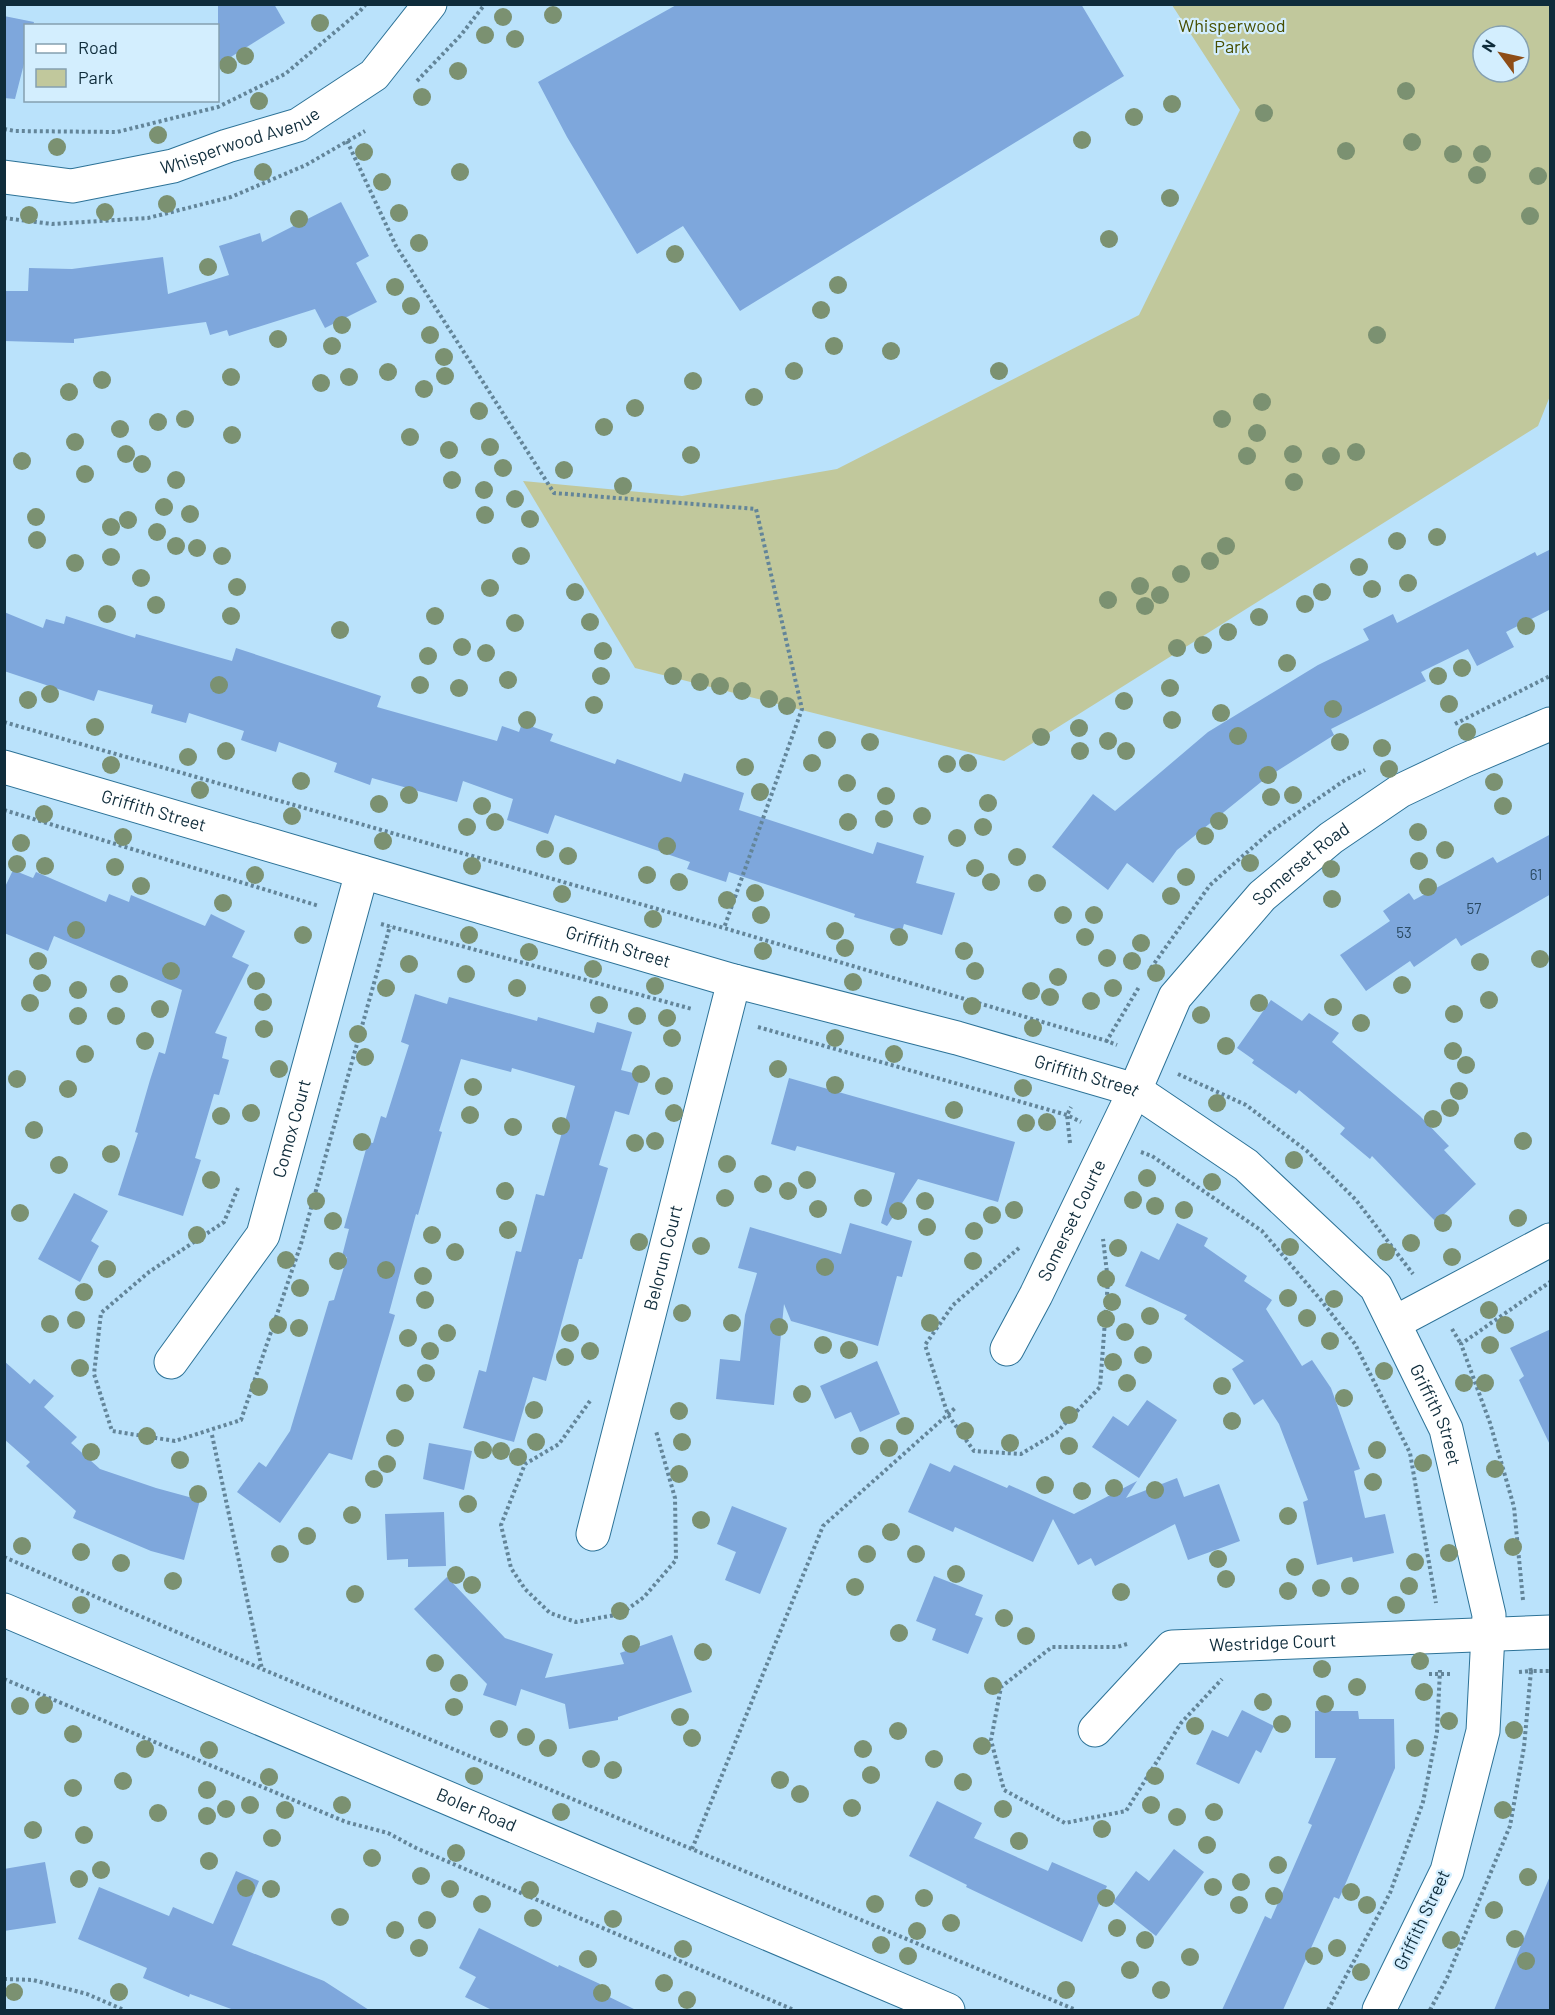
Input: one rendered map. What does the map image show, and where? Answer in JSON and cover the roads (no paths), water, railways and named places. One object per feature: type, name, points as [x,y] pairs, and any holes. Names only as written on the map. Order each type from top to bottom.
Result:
[{"type":"street","name":"Whisperwood Avenue","points":[[4,177],[72,186],[173,166],[227,146],[298,125],[374,75],[430,4]]},
{"type":"street","name":"Somerset Road","points":[[1135,1090],[1175,997],[1262,896],[1331,838],[1400,791],[1463,761],[1551,724]]},
{"type":"street","name":"Griffith Street","points":[[4,767],[734,981],[957,1038],[1135,1090],[1246,1165],[1377,1287],[1446,1429],[1489,1615],[1483,1731],[1447,1871],[1379,2010]]},
{"type":"street","name":"Comox Court","points":[[171,1362],[263,1235],[362,872]]},
{"type":"street","name":"Belorun Court","points":[[593,1534],[734,981]]},
{"type":"street","name":"Somerset Courte","points":[[1007,1349],[1036,1295],[1135,1090]]},
{"type":"street","points":[[1394,1323],[1551,1240]]},
{"type":"street","name":"Boler Road","points":[[4,1610],[948,2010]]},
{"type":"street","name":"Westridge Court","points":[[1095,1730],[1172,1647],[1539,1632]]},
{"type":"park label","name":"Whisperwood Park","points":[[1232,36]]}]
